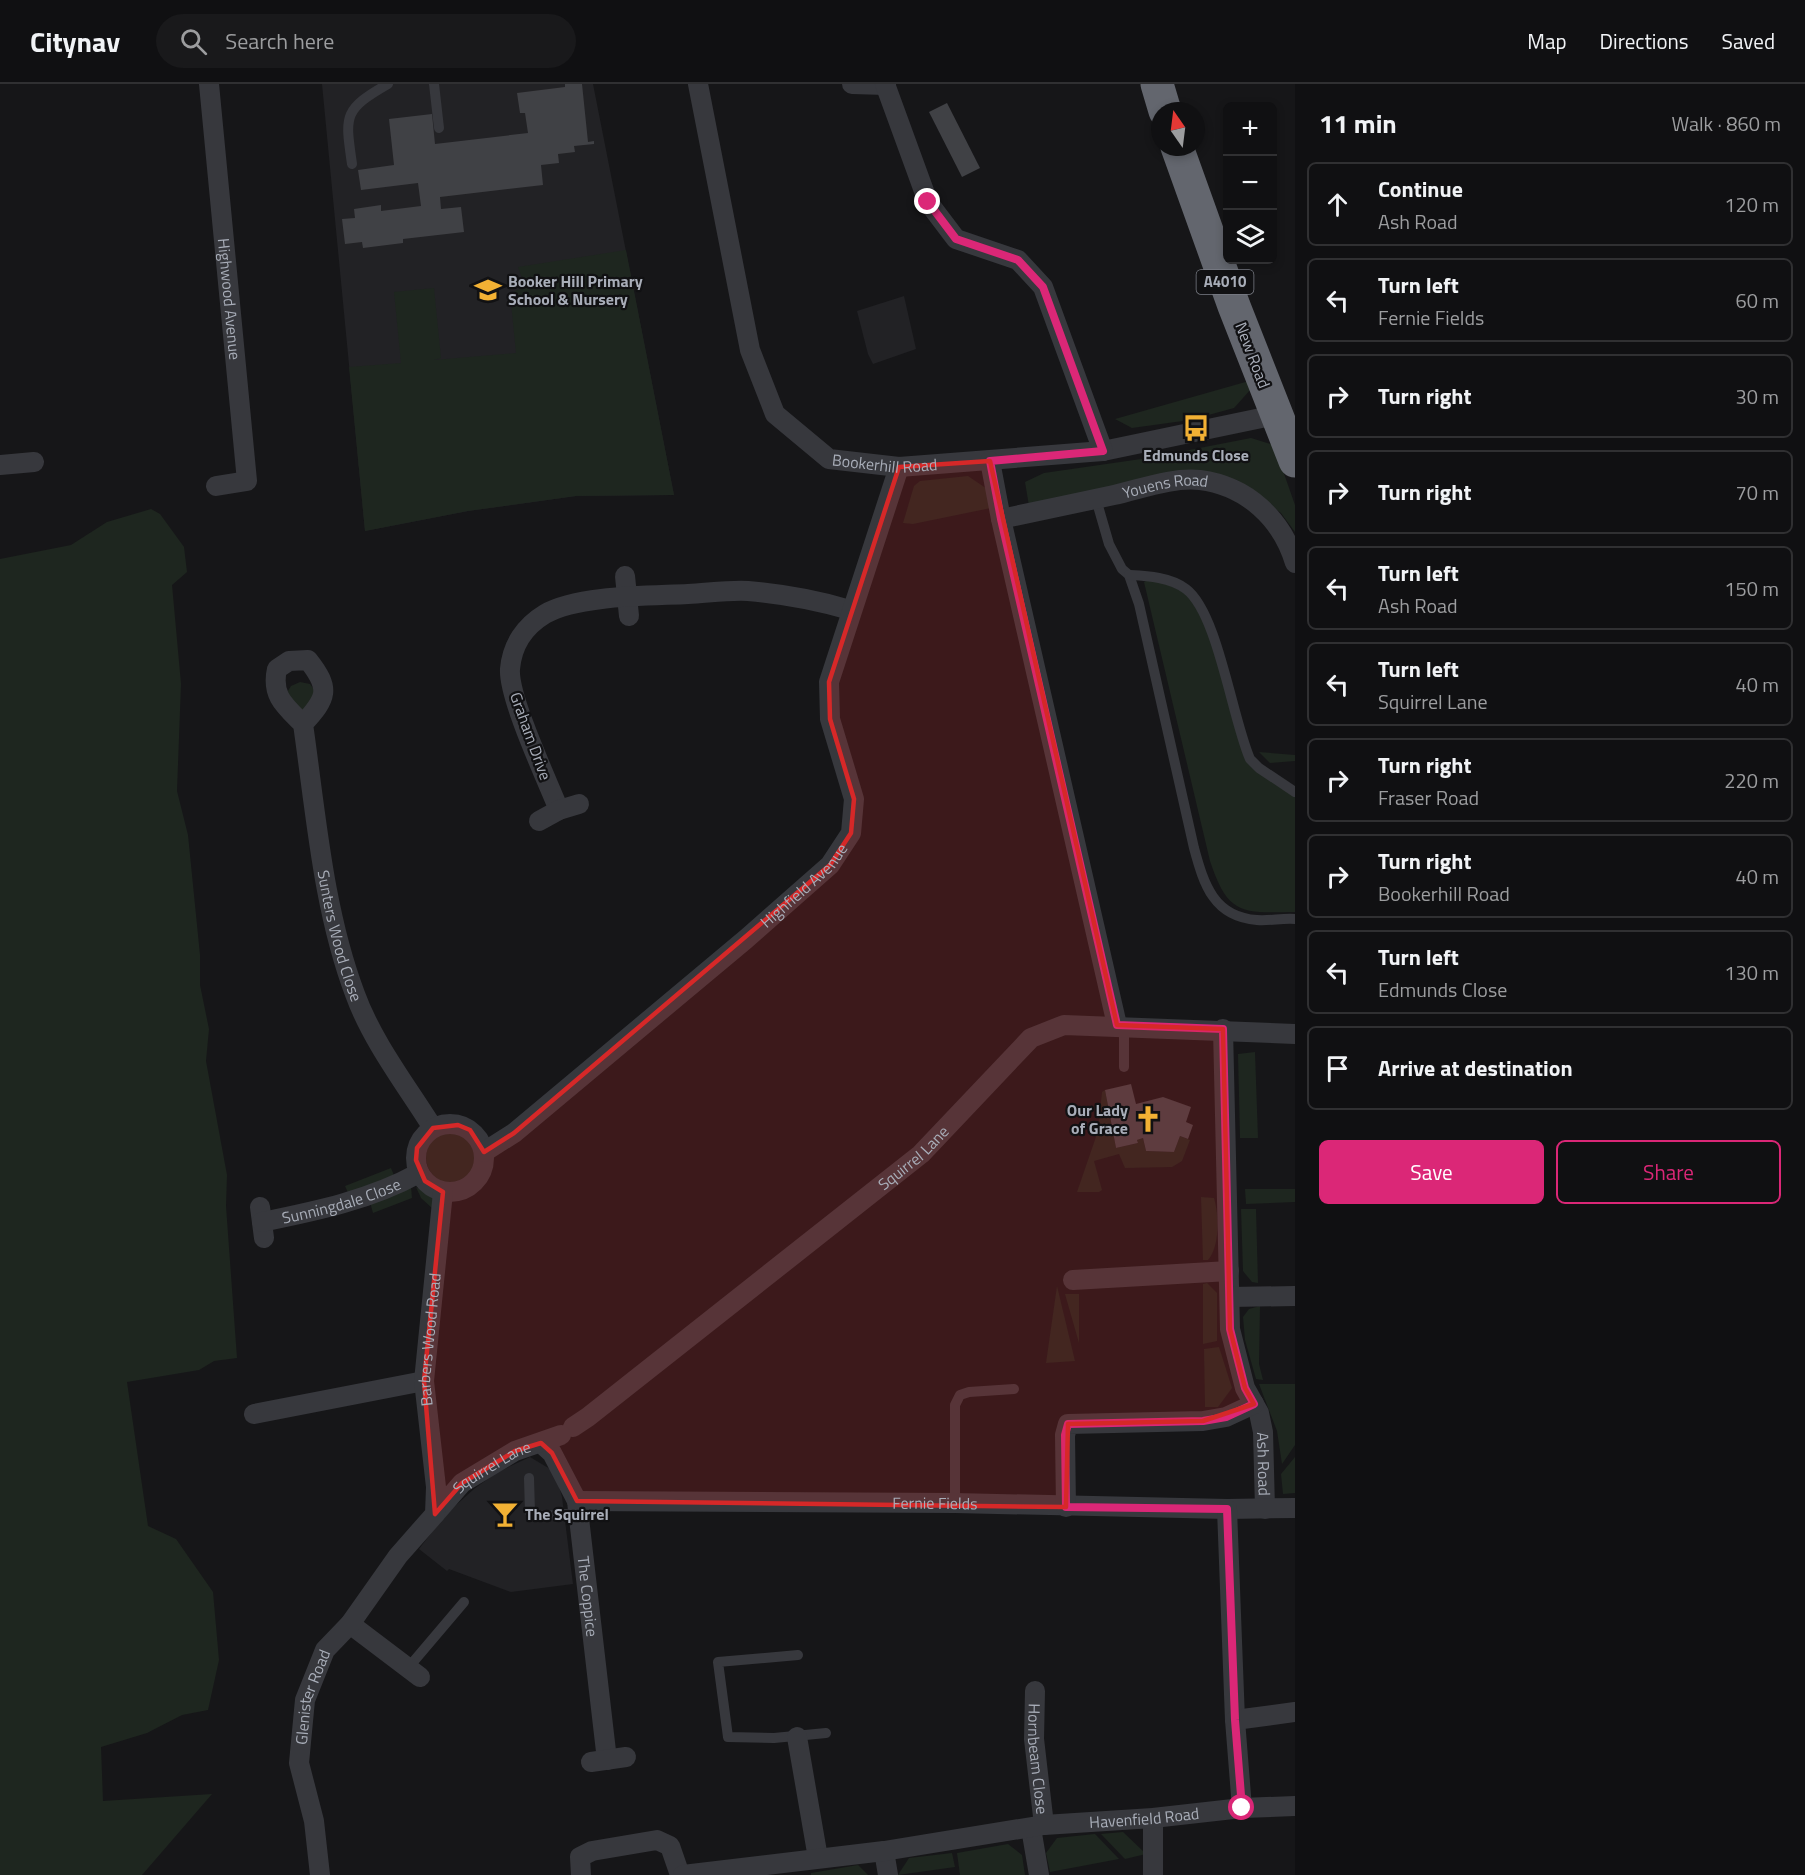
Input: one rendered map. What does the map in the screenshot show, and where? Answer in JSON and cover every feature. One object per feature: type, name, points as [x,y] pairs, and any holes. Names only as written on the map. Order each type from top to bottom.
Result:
[{"type":"highway","points":[[1157,84],[1162,102]]},
{"type":"highway","name":"New Road","points":[[1180,156],[1295,461]]},
{"type":"street","name":"Highwood Avenue","points":[[209,84],[247,482],[216,486]]},
{"type":"street","name":"Bookerhill Road","points":[[698,84],[750,350],[775,414],[828,459],[899,467],[1103,451],[1276,415]]},
{"type":"street","points":[[852,84],[885,85],[928,202],[956,239],[1018,260],[1043,287],[1103,451]]},
{"type":"street","points":[[990,461],[1001,519],[1120,1025]]},
{"type":"street","points":[[0,465],[34,462]]},
{"type":"street","name":"Highfield Avenue","points":[[484,1152],[514,1133],[746,939],[830,865],[851,833],[854,799],[830,719],[829,682],[850,610],[899,467]]},
{"type":"street","name":"Youens Road","points":[[1001,519],[1165,483],[1199,480],[1227,487],[1252,500],[1274,520],[1290,546],[1295,563]]},
{"type":"street","points":[[625,576],[628,607]]},
{"type":"street","name":"Graham Drive","points":[[559,810],[514,694],[510,670],[515,646],[525,628],[546,613],[573,604],[628,607],[746,591],[817,600],[850,610]]},
{"type":"street","name":"Sunters Wood Close","points":[[303,724],[333,918],[355,995],[380,1044],[433,1128]]},
{"type":"street","points":[[539,821],[559,810],[579,804]]},
{"type":"street","name":"Squirrel Lane","points":[[435,1514],[462,1483],[514,1452],[541,1443],[588,1418],[921,1154],[1030,1038],[1064,1025],[1223,1029],[1295,1034]]},
{"type":"street","name":"Ash Road","points":[[1223,1029],[1230,1329],[1245,1388],[1254,1404],[1263,1432],[1265,1509]]},
{"type":"street","points":[[445,1124],[458,1125],[470,1130],[479,1140],[484,1152],[483,1169],[474,1183],[460,1191],[443,1192],[433,1188],[419,1173],[416,1160],[417,1148],[423,1137],[433,1128],[445,1124]]},
{"type":"street","name":"Sunningdale Close","points":[[262,1222],[325,1209],[396,1185],[419,1173]]},
{"type":"street","name":"Barbers Wood Road","points":[[435,1514],[436,1487],[424,1381],[443,1192]]},
{"type":"street","points":[[1073,1280],[1229,1271]]},
{"type":"street","points":[[1230,1297],[1295,1296]]},
{"type":"street","points":[[255,1414],[424,1381]]},
{"type":"street","points":[[1066,1507],[1065,1435],[1068,1424],[1203,1421],[1226,1417],[1254,1404]]},
{"type":"street","name":"The Coppice","points":[[541,1443],[552,1453],[578,1507],[608,1760]]},
{"type":"street","name":"Fernie Fields","points":[[578,1507],[955,1503],[1066,1507],[1295,1508]]},
{"type":"street","points":[[1227,1509],[1235,1720],[1242,1808]]},
{"type":"street","name":"Glenister Road","points":[[320,1875],[314,1821],[299,1763],[305,1700],[325,1650],[350,1624],[398,1556],[435,1514]]},
{"type":"street","points":[[350,1624],[414,1672]]},
{"type":"street","name":"Hornbeam Close","points":[[1035,1692],[1037,1827]]},
{"type":"street","points":[[1235,1720],[1295,1712]]},
{"type":"street","points":[[797,1737],[818,1858]]},
{"type":"street","name":"Havenfield Road","points":[[581,1875],[580,1857],[592,1851],[657,1840],[670,1846],[682,1875],[732,1873],[818,1858],[884,1851],[1037,1827],[1242,1808],[1295,1806]]},
{"type":"street","points":[[1153,1818],[1153,1875]]},
{"type":"street","points":[[1037,1827],[1039,1875]]},
{"type":"street","points":[[884,1851],[888,1875]]},
{"type":"lane","points":[[352,164],[347,125],[351,111],[388,84]]},
{"type":"lane","points":[[434,84],[439,128]]},
{"type":"lane","points":[[1096,499],[1112,551],[1122,569],[1129,574],[1172,582],[1185,588],[1197,600],[1212,637],[1250,759],[1259,768],[1295,792]]},
{"type":"lane","points":[[1129,574],[1139,603],[1194,849],[1206,884],[1219,906],[1229,914],[1256,920],[1295,919]]},
{"type":"lane","points":[[1120,1025],[1124,1067]]},
{"type":"lane","points":[[955,1503],[955,1405],[960,1395],[969,1392],[1014,1389]]},
{"type":"lane","points":[[529,1478],[530,1512],[542,1516],[578,1507]]},
{"type":"lane","points":[[414,1672],[464,1602]]},
{"type":"lane","points":[[798,1655],[718,1662],[728,1737],[797,1737],[826,1733]]},
{"type":"highlighted area","points":[[990,461],[1117,1025],[1223,1029],[1230,1329],[1245,1388],[1254,1404],[1203,1421],[1068,1424],[1066,1507],[577,1501],[552,1453],[541,1443],[515,1451],[462,1483],[435,1514],[424,1381],[443,1192],[425,1181],[416,1160],[417,1148],[433,1128],[458,1125],[470,1130],[484,1152],[514,1133],[830,865],[851,833],[854,799],[830,719],[829,682],[899,467]]},
{"type":"shaded area","name":"Booker Hill Primary School & Nursery","points":[[322,84],[593,84],[674,495],[576,496],[468,511],[365,531]]},
{"type":"shaded area","points":[[626,250],[674,495],[576,496],[468,511],[365,531],[349,367],[401,363],[394,292],[434,288],[441,358],[434,360],[516,353],[510,293],[525,287],[518,267]]},
{"type":"shaded area","points":[[904,296],[916,349],[873,364],[868,354],[857,311]]},
{"type":"shaded area","points":[[1249,381],[1251,389],[1234,408],[1190,420],[1132,428],[1115,419]]},
{"type":"shaded area","points":[[1251,438],[1274,445],[1295,505],[1295,532],[1281,513],[1237,480],[1209,475],[1029,506],[1025,482],[1044,473],[1148,458]]},
{"type":"shaded area","points":[[968,476],[990,491],[991,508],[913,524],[903,523],[914,486],[920,481]]},
{"type":"shaded area","points":[[151,509],[160,514],[184,547],[187,572],[172,585],[181,684],[177,791],[188,835],[200,955],[200,985],[209,1029],[206,1061],[227,1175],[226,1206],[237,1358],[214,1361],[199,1370],[127,1382],[148,1526],[176,1539],[213,1592],[219,1660],[208,1710],[182,1715],[147,1733],[101,1747],[103,1801],[212,1794],[142,1875],[0,1875],[0,559],[71,545],[107,522]]},
{"type":"shaded area","points":[[1152,578],[1198,598],[1250,753],[1258,763],[1295,787],[1295,912],[1249,911],[1239,907],[1223,892],[1217,879],[1210,861],[1144,582]]},
{"type":"shaded area","points":[[300,682],[310,684],[316,692],[304,712],[286,694],[291,686]]},
{"type":"shaded area","points":[[1259,752],[1295,755],[1295,761],[1270,763]]},
{"type":"shaded area","points":[[1255,1052],[1258,1138],[1240,1138],[1238,1054]]},
{"type":"shaded area","points":[[1105,1090],[1116,1148],[1138,1143],[1137,1140],[1143,1138],[1146,1151],[1174,1152],[1180,1136],[1190,1140],[1182,1161],[1172,1167],[1125,1168],[1119,1154],[1094,1161],[1102,1190],[1077,1192],[1098,1131],[1102,1092]]},
{"type":"shaded area","points":[[448,1130],[458,1130],[468,1134],[476,1142],[480,1157],[476,1172],[468,1180],[458,1184],[448,1184],[438,1180],[430,1172],[426,1162],[426,1152],[430,1142],[438,1134]]},
{"type":"shaded area","points":[[391,1168],[395,1178],[350,1197],[345,1186]]},
{"type":"shaded area","points":[[411,1187],[412,1198],[373,1213],[370,1202]]},
{"type":"shaded area","points":[[416,1187],[433,1198],[433,1209],[421,1198]]},
{"type":"shaded area","points":[[1245,1189],[1295,1189],[1295,1202],[1246,1204]]},
{"type":"shaded area","points":[[1201,1197],[1214,1198],[1217,1213],[1215,1247],[1208,1260],[1203,1260]]},
{"type":"shaded area","points":[[1241,1209],[1256,1209],[1258,1283],[1252,1282],[1243,1271]]},
{"type":"shaded area","points":[[1207,1283],[1217,1293],[1217,1341],[1203,1344],[1203,1284]]},
{"type":"shaded area","points":[[1057,1286],[1075,1361],[1046,1363]]},
{"type":"shaded area","points":[[1065,1294],[1079,1294],[1079,1343]]},
{"type":"shaded area","points":[[1260,1306],[1259,1364],[1263,1380],[1256,1379],[1245,1340],[1243,1317],[1249,1309]]},
{"type":"shaded area","points":[[1219,1347],[1232,1388],[1218,1407],[1205,1407],[1204,1349]]},
{"type":"shaded area","points":[[1259,1384],[1295,1384],[1295,1445],[1282,1464],[1277,1431]]},
{"type":"shaded area","points":[[530,1457],[555,1472],[562,1497],[573,1584],[511,1592],[449,1569],[447,1571],[419,1549],[445,1515],[474,1489],[496,1473]]},
{"type":"shaded area","points":[[1295,1457],[1295,1493],[1283,1494],[1281,1474]]},
{"type":"shaded area","points":[[1123,1832],[1146,1854],[1125,1859],[1101,1834]]},
{"type":"shaded area","points":[[1095,1834],[1119,1859],[1050,1872],[1046,1853],[1057,1838]]},
{"type":"shaded area","points":[[1008,1844],[1022,1855],[1025,1875],[960,1875],[957,1853]]},
{"type":"shaded area","points":[[952,1853],[955,1867],[898,1875],[909,1858]]},
{"type":"shaded area","points":[[858,1865],[868,1875],[811,1875],[811,1873]]},
{"type":"building","points":[[565,84],[582,84],[588,142],[594,141],[594,144],[574,146],[575,152],[558,154],[559,163],[541,165],[543,185],[440,197],[441,209],[461,207],[464,232],[403,239],[403,243],[363,248],[362,242],[345,244],[342,219],[355,218],[354,209],[381,205],[381,211],[421,206],[418,183],[361,190],[358,170],[394,165],[389,119],[432,114],[435,144],[528,133],[525,113],[520,113],[517,93],[565,87]]},
{"type":"building","points":[[947,103],[980,168],[962,177],[929,112]]},
{"type":"building","name":"Our Lady of Grace","points":[[1131,1084],[1136,1104],[1163,1097],[1191,1107],[1186,1122],[1193,1125],[1188,1139],[1180,1136],[1174,1152],[1146,1151],[1143,1138],[1137,1140],[1138,1143],[1116,1148],[1105,1090]]},
{"type":"place","name":"Booker Hill Primary School & Nursery","points":[[488,290]]},
{"type":"place","name":"Edmunds Close","points":[[1196,428]]},
{"type":"place","name":"Our Lady of Grace","points":[[1148,1119]]},
{"type":"place","name":"The Squirrel","points":[[505,1514]]},
{"type":"route","points":[[928,202],[956,239],[1018,260],[1043,287],[1103,451],[990,461],[1001,519],[1117,1025],[1223,1029],[1230,1329],[1245,1388],[1254,1404],[1226,1417],[1203,1421],[1068,1424],[1065,1435],[1066,1507],[1227,1509],[1235,1720],[1242,1808]]}]
